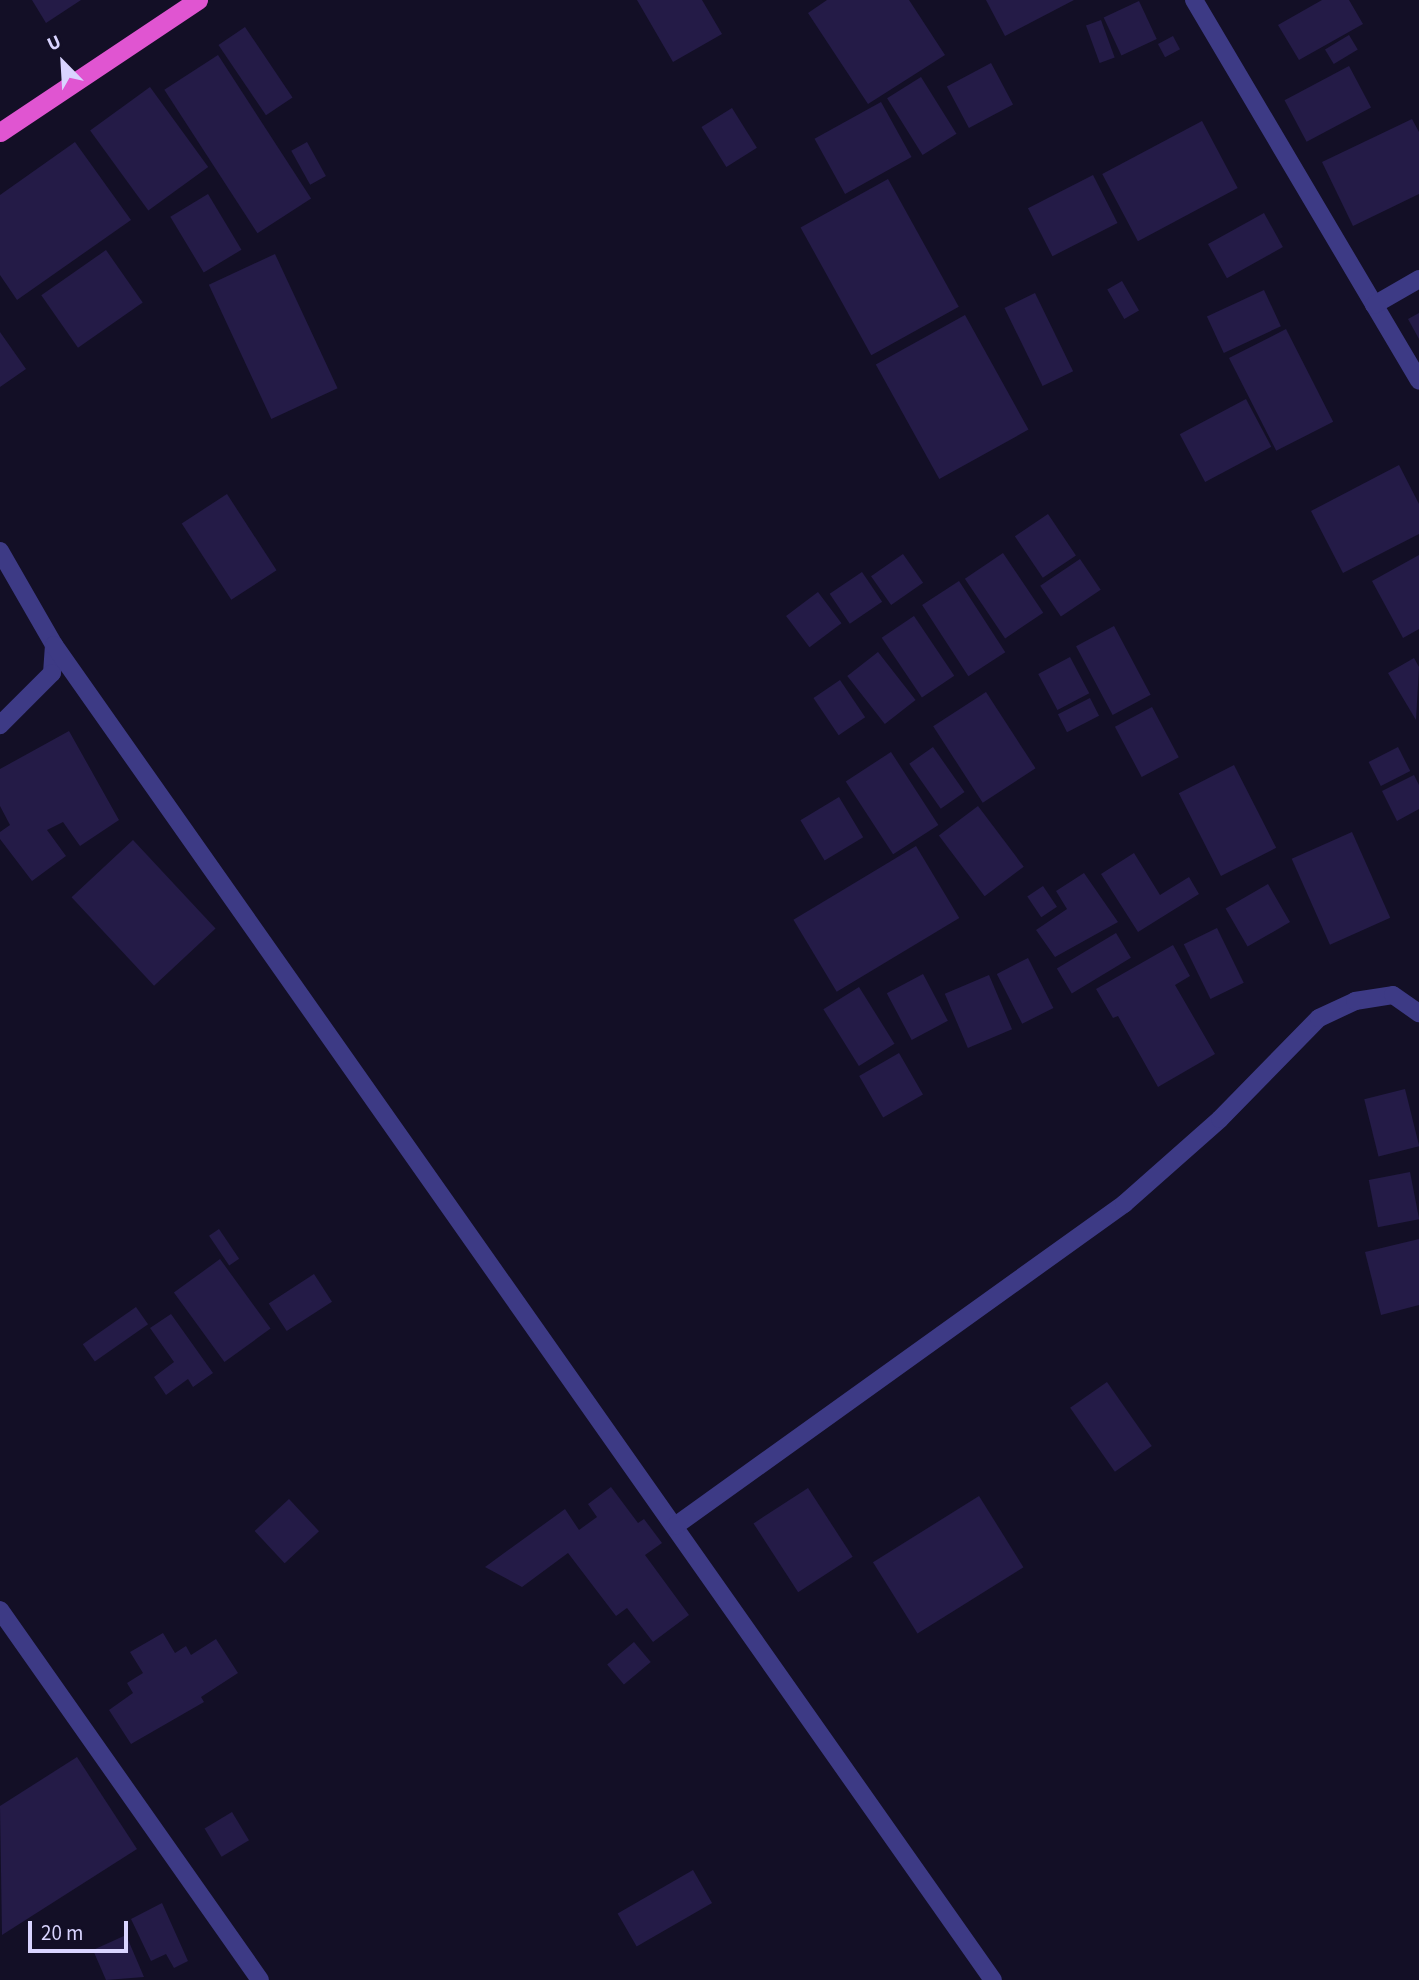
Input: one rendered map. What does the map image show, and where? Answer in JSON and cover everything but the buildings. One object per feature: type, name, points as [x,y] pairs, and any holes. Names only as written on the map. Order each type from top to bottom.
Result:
[{"type":"highway","points":[[0,132],[198,0]]},
{"type":"street","points":[[1194,0],[1419,381]]},
{"type":"street","points":[[1374,305],[1419,279]]},
{"type":"street","points":[[0,551],[54,645],[993,1980]]},
{"type":"street","points":[[0,725],[52,673],[54,645]]},
{"type":"street","points":[[675,1526],[1124,1205],[1220,1119],[1319,1018],[1355,1001],[1393,995],[1419,1013]]},
{"type":"street","points":[[0,1610],[260,1980]]}]
